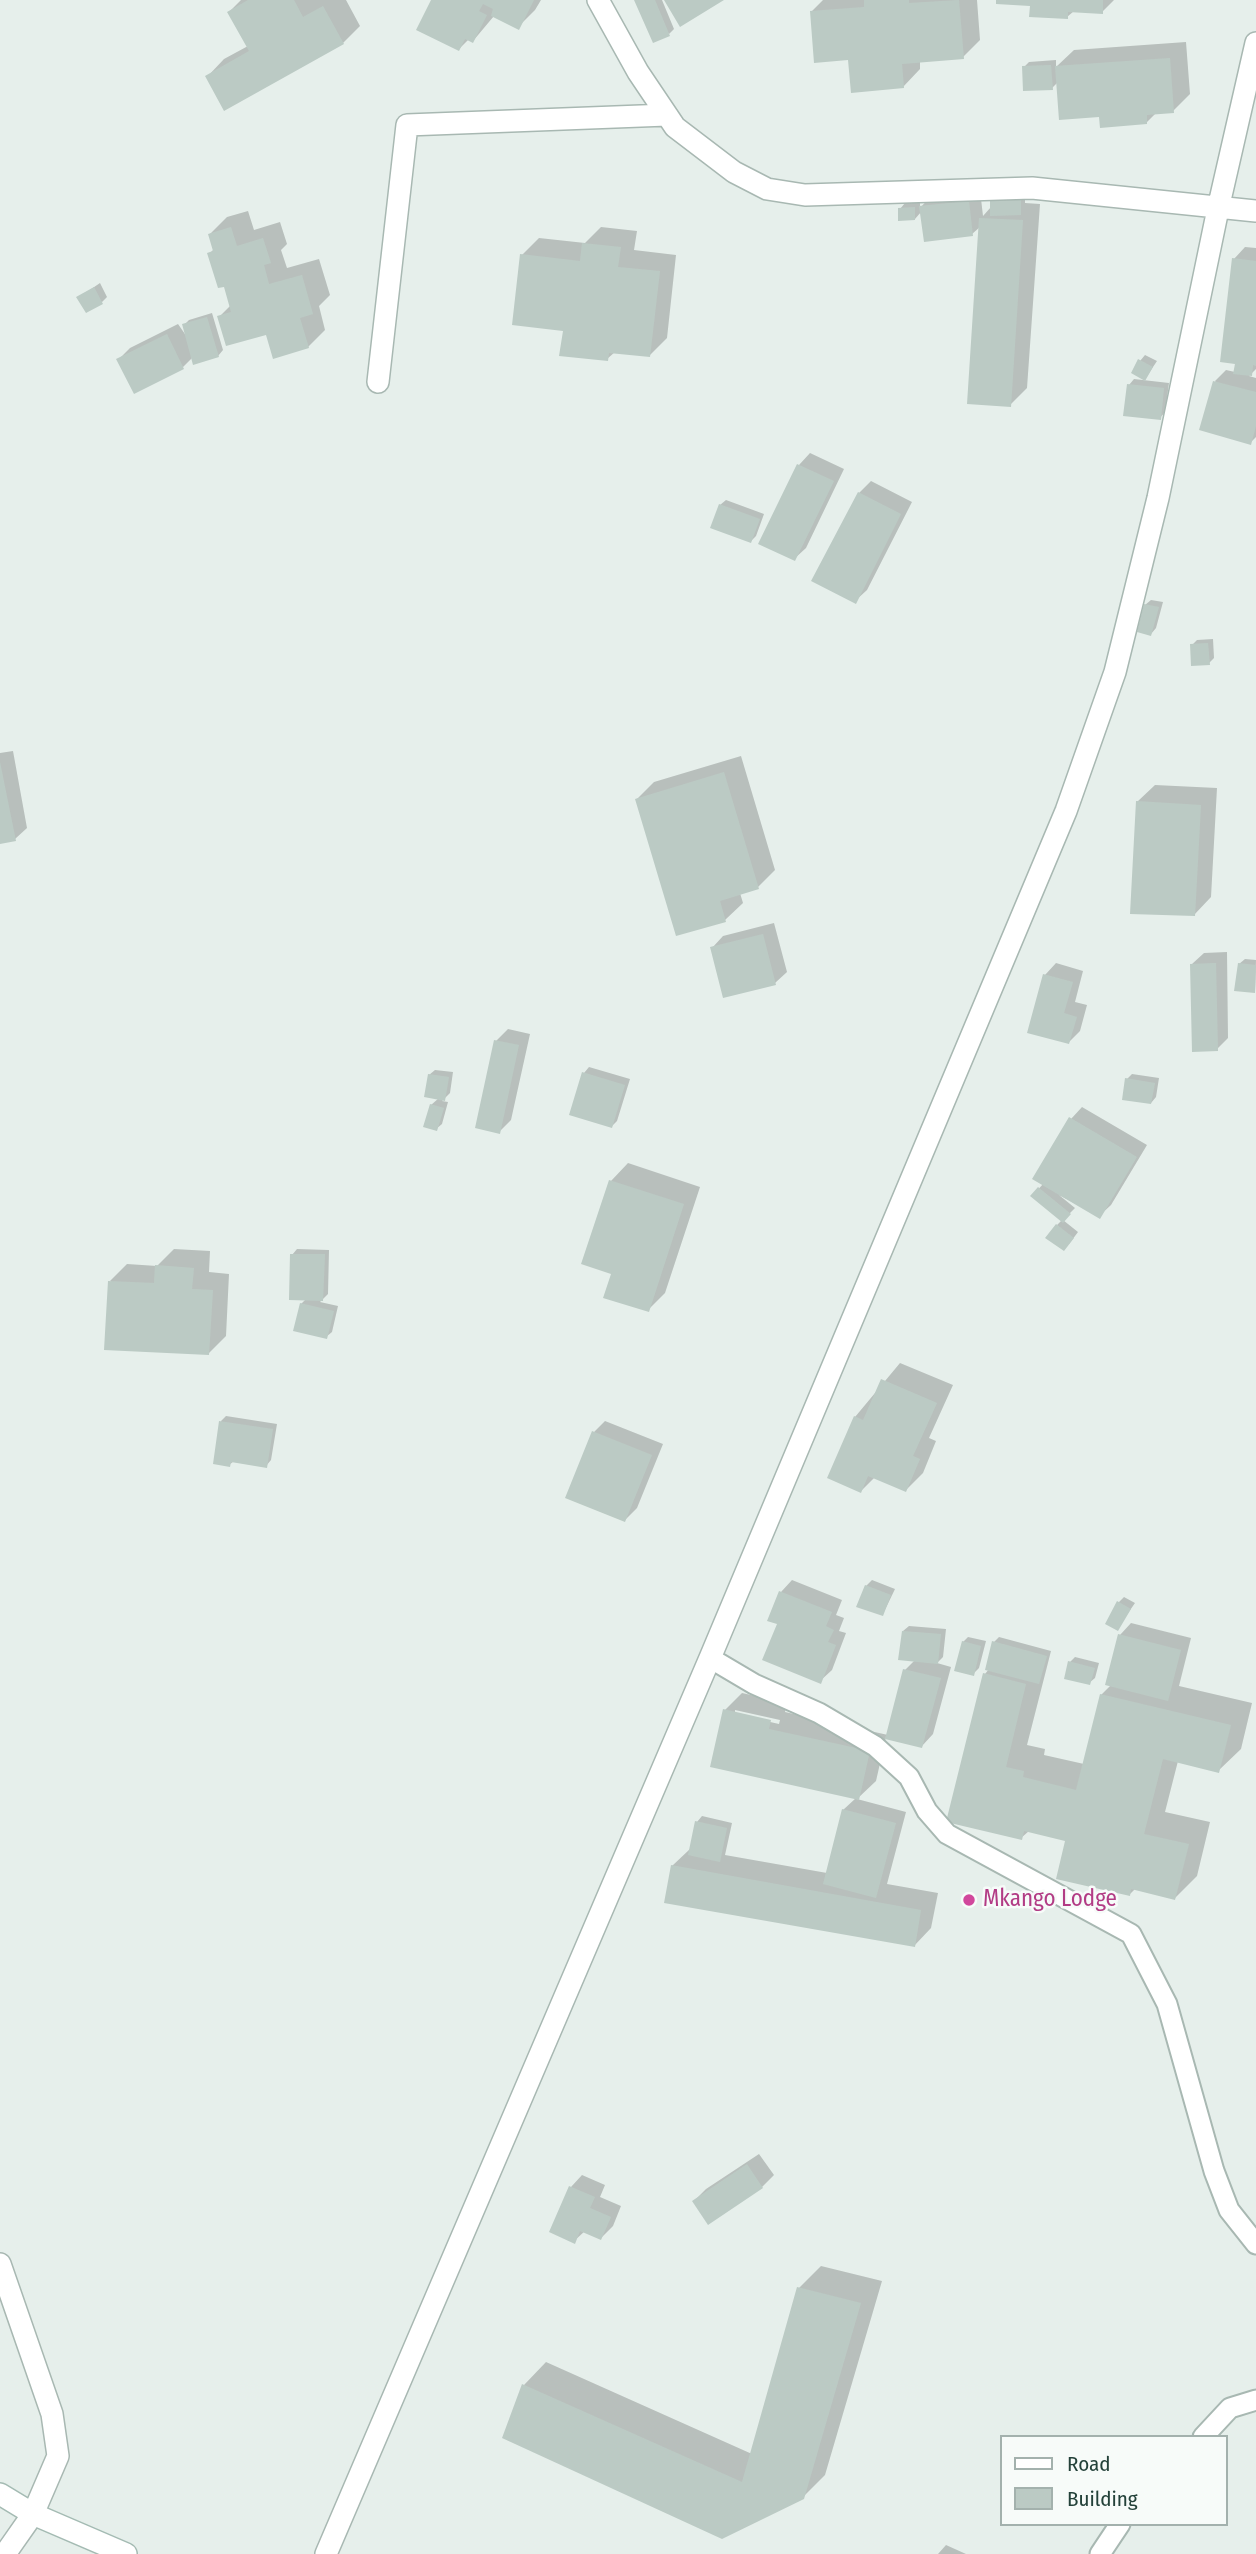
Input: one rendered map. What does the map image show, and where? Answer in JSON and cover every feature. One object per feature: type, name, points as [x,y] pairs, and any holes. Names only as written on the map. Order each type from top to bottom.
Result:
[{"type":"street","points":[[598,0],[638,72],[675,127],[734,172],[767,189],[805,195],[1032,188],[1256,211]]},
{"type":"street","points":[[326,2554],[710,1658],[1066,811],[1115,672],[1158,498],[1217,209],[1256,43]]},
{"type":"street","points":[[378,382],[407,125],[667,115]]},
{"type":"street","points":[[0,2264],[52,2414],[58,2456],[33,2514],[5,2554]]},
{"type":"street","points":[[0,2494],[33,2514],[126,2554]]},
{"type":"lane","points":[[710,1658],[754,1684],[819,1713],[875,1746],[909,1777],[927,1811],[947,1835],[1131,1934],[1167,2004],[1214,2171],[1229,2210],[1256,2244]]},
{"type":"lane","points":[[1205,2435],[1230,2408],[1256,2400]]},
{"type":"lane","points":[[1100,2554],[1120,2526]]},
{"type":"building","points":[[248,0],[294,0],[303,17],[323,6],[344,44],[224,111],[205,76],[249,51],[227,12]]},
{"type":"building","points":[[431,0],[534,0],[519,30],[491,16],[493,9],[483,4],[479,11],[487,15],[473,43],[465,39],[459,51],[416,30]]},
{"type":"building","points":[[634,0],[655,0],[670,36],[653,43]]},
{"type":"building","points":[[664,0],[724,0],[680,27]]},
{"type":"building","points":[[864,0],[909,0],[909,3],[959,0],[964,59],[902,64],[904,88],[851,93],[848,60],[814,63],[810,11],[864,7]]},
{"type":"building","points":[[996,0],[1103,0],[1103,14],[1068,12],[1068,19],[1029,17],[1030,6],[996,4]]},
{"type":"building","points":[[1170,58],[1174,113],[1147,115],[1147,124],[1100,128],[1099,117],[1059,120],[1055,66]]},
{"type":"building","points":[[1051,65],[1053,90],[1023,91],[1022,66]]},
{"type":"building","points":[[1021,195],[1021,215],[990,216],[990,196]]},
{"type":"building","points":[[969,201],[973,236],[924,242],[919,206]]},
{"type":"building","points":[[915,207],[915,220],[898,221],[898,208]]},
{"type":"building","points":[[979,218],[1023,220],[1011,407],[967,404]]},
{"type":"building","points":[[231,227],[237,246],[263,238],[271,263],[264,265],[269,284],[302,275],[313,314],[300,318],[309,348],[273,359],[266,335],[226,346],[217,316],[231,312],[224,287],[218,288],[207,253],[213,251],[208,234]]},
{"type":"building","points":[[582,243],[621,247],[618,267],[660,271],[650,357],[609,353],[608,361],[559,356],[563,331],[512,325],[520,254],[580,261]]},
{"type":"building","points":[[1232,258],[1256,261],[1256,366],[1253,365],[1252,376],[1233,374],[1235,364],[1220,362]]},
{"type":"building","points":[[94,287],[103,304],[86,313],[76,297]]},
{"type":"building","points":[[207,317],[219,357],[193,365],[182,324]]},
{"type":"building","points":[[167,334],[184,369],[134,394],[116,359]]},
{"type":"building","points":[[1138,359],[1153,367],[1145,381],[1131,373]]},
{"type":"building","points":[[1213,381],[1256,392],[1256,426],[1251,445],[1199,430]]},
{"type":"building","points":[[1127,384],[1164,388],[1161,420],[1123,416]]},
{"type":"building","points":[[797,464],[834,481],[795,561],[758,544]]},
{"type":"building","points":[[858,492],[901,514],[856,604],[811,581]]},
{"type":"building","points":[[719,504],[760,519],[751,543],[710,528]]},
{"type":"building","points":[[1144,604],[1159,607],[1151,636],[1137,632]]},
{"type":"building","points":[[1208,643],[1210,665],[1191,666],[1190,644]]},
{"type":"building","points":[[0,762],[16,841],[0,844]]},
{"type":"building","points":[[724,772],[759,889],[720,901],[726,922],[676,936],[635,799]]},
{"type":"building","points":[[1136,801],[1201,805],[1195,916],[1130,914]]},
{"type":"building","points":[[763,934],[776,985],[723,998],[710,947]]},
{"type":"building","points":[[1216,963],[1218,1051],[1192,1052],[1190,964]]},
{"type":"building","points":[[1238,963],[1256,965],[1255,993],[1234,991]]},
{"type":"building","points":[[1043,974],[1073,982],[1064,1013],[1077,1017],[1069,1044],[1027,1033]]},
{"type":"building","points":[[494,1040],[519,1045],[500,1134],[475,1128]]},
{"type":"building","points":[[582,1072],[625,1085],[612,1128],[569,1115]]},
{"type":"building","points":[[428,1074],[449,1077],[445,1101],[424,1097]]},
{"type":"building","points":[[1125,1078],[1155,1083],[1151,1104],[1122,1100]]},
{"type":"building","points":[[430,1104],[444,1108],[437,1131],[423,1127]]},
{"type":"building","points":[[1069,1117],[1137,1157],[1100,1219],[1032,1179]]},
{"type":"building","points":[[609,1180],[684,1204],[649,1312],[603,1298],[611,1274],[581,1264]]},
{"type":"building","points":[[1038,1187],[1071,1214],[1063,1223],[1030,1196]]},
{"type":"building","points":[[1056,1224],[1074,1238],[1064,1251],[1045,1238]]},
{"type":"building","points":[[290,1254],[325,1254],[323,1301],[289,1300]]},
{"type":"building","points":[[155,1265],[194,1268],[192,1289],[213,1290],[209,1355],[104,1350],[108,1281],[154,1283]]},
{"type":"building","points":[[300,1303],[334,1311],[327,1339],[293,1331]]},
{"type":"building","points":[[881,1379],[937,1403],[913,1456],[920,1459],[906,1492],[868,1476],[861,1493],[827,1478],[854,1416],[863,1420]]},
{"type":"building","points":[[219,1421],[273,1429],[267,1468],[231,1462],[230,1467],[213,1464]]},
{"type":"building","points":[[592,1431],[652,1455],[625,1522],[565,1498]]},
{"type":"building","points":[[865,1585],[891,1595],[883,1616],[856,1607]]},
{"type":"building","points":[[779,1591],[832,1612],[826,1626],[834,1630],[828,1642],[836,1645],[821,1684],[762,1660],[777,1624],[767,1621]]},
{"type":"building","points":[[1117,1601],[1131,1609],[1118,1631],[1105,1624]]},
{"type":"building","points":[[902,1631],[941,1634],[938,1664],[898,1660]]},
{"type":"building","points":[[1118,1634],[1181,1650],[1168,1701],[1105,1685]]},
{"type":"building","points":[[962,1641],[981,1646],[974,1676],[954,1671]]},
{"type":"building","points":[[992,1641],[1047,1656],[1039,1684],[985,1670]]},
{"type":"building","points":[[1068,1661],[1095,1668],[1090,1685],[1064,1679]]},
{"type":"building","points":[[903,1669],[941,1678],[922,1748],[885,1739]]},
{"type":"building","points":[[983,1673],[1026,1684],[1006,1767],[1024,1771],[1023,1777],[1076,1790],[1100,1694],[1231,1725],[1219,1773],[1163,1759],[1144,1834],[1189,1844],[1175,1900],[1131,1889],[1130,1896],[1056,1879],[1065,1841],[1024,1831],[1022,1840],[946,1822]]},
{"type":"building","points":[[723,1709],[771,1720],[769,1729],[870,1751],[859,1800],[710,1767]]},
{"type":"building","points":[[842,1809],[896,1823],[876,1898],[823,1884]]},
{"type":"building","points":[[695,1821],[727,1828],[720,1862],[688,1855]]},
{"type":"building","points":[[671,1865],[921,1910],[915,1947],[664,1903]]},
{"type":"building","points":[[747,2164],[763,2188],[708,2225],[692,2201]]},
{"type":"building","points":[[569,2186],[595,2197],[590,2208],[611,2217],[601,2240],[580,2231],[575,2244],[549,2232]]},
{"type":"building","points":[[797,2287],[861,2303],[804,2499],[722,2539],[502,2438],[522,2384],[742,2482]]},
{"type":"place","name":"Mkango Lodge","points":[[969,1900]]}]
